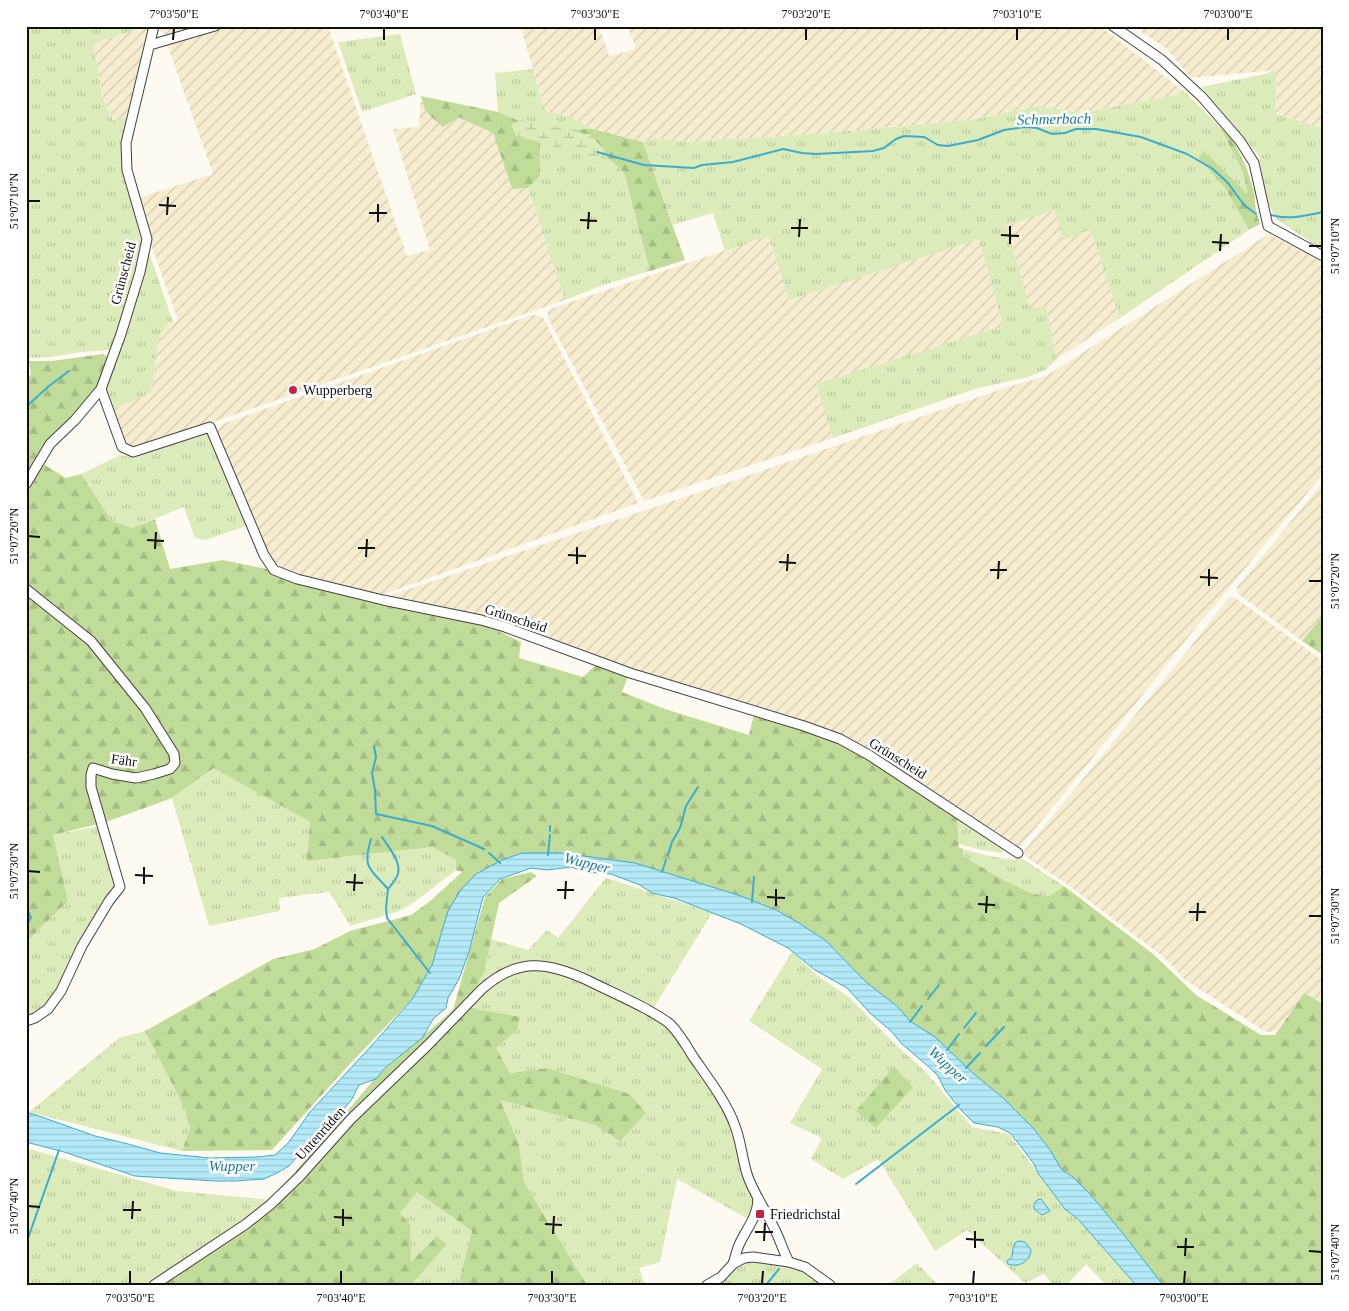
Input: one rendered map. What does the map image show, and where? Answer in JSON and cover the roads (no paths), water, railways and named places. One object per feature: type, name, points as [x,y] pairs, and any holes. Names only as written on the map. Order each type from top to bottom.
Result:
[{"type":"street","name":"Grünscheid","points":[[26,484],[50,444],[75,420],[101,389],[121,334],[137,280],[147,239],[126,170],[126,142],[154,26]]},
{"type":"street","points":[[150,45],[215,26]]},
{"type":"street","points":[[1113,26],[1162,60],[1202,97],[1240,141],[1254,163],[1268,226],[1323,256]]},
{"type":"street","name":"Grünscheid","points":[[101,389],[122,447],[133,452],[210,427],[264,555],[274,570],[297,579],[505,627],[630,673],[804,726],[840,740],[869,755],[1018,853]]},
{"type":"street","name":"Fähr","points":[[26,589],[91,641],[145,708],[174,754],[175,763],[170,769],[136,778],[112,774],[93,768],[91,787],[120,886],[96,923],[48,1009],[35,1018],[26,1021]]},
{"type":"street","name":"Untenrüden","points":[[154,1285],[246,1224],[270,1205],[300,1176],[351,1119],[491,981],[505,972],[523,966],[548,967],[568,972],[626,999],[670,1024],[729,1113],[736,1129],[746,1172],[758,1197]]},
{"type":"street","points":[[758,1197],[776,1230],[789,1262]]},
{"type":"street","points":[[733,1264],[739,1246],[754,1218],[758,1207],[758,1197]]},
{"type":"street","points":[[706,1285],[724,1274],[733,1264],[746,1257],[789,1262],[810,1269],[830,1285]]},
{"type":"water","name":"Wupper","points":[[522,853],[561,853],[635,863],[741,896],[776,910],[825,940],[866,982],[898,1007],[910,1021],[935,1037],[974,1074],[1002,1097],[1034,1129],[1062,1170],[1073,1177],[1090,1194],[1163,1285],[1136,1285],[1078,1219],[1065,1209],[1010,1133],[998,1127],[974,1123],[945,1090],[938,1076],[902,1044],[847,988],[815,970],[788,948],[741,924],[674,898],[652,893],[640,885],[611,874],[586,872],[571,867],[547,870],[531,868],[500,879],[483,897],[469,952],[459,979],[448,998],[446,1008],[433,1019],[423,1037],[384,1069],[376,1079],[359,1085],[352,1099],[341,1112],[320,1131],[289,1166],[277,1173],[264,1179],[235,1181],[135,1176],[64,1152],[26,1142],[26,1112],[95,1136],[160,1153],[210,1158],[275,1155],[289,1142],[310,1112],[413,998],[432,965],[448,911],[460,891],[476,874],[502,860]]},
{"type":"water","points":[[1041,1199],[1050,1211],[1042,1215],[1034,1209],[1034,1204],[1037,1200]]},
{"type":"water","points":[[1016,1242],[1025,1242],[1031,1250],[1028,1258],[1023,1263],[1016,1265],[1008,1264],[1007,1261],[1012,1257]]},
{"type":"waterway","name":"Schmerbach","points":[[597,152],[644,165],[694,168],[702,165],[733,162],[783,149],[816,154],[873,151],[884,148],[896,139],[904,136],[924,137],[938,145],[948,146],[978,140],[1004,130],[1025,127],[1037,128],[1052,134],[1065,133],[1076,129],[1096,129],[1141,137],[1187,154],[1213,169],[1228,183],[1244,205],[1256,214]]},
{"type":"waterway","name":"Schmerbach","points":[[1271,215],[1290,217],[1323,212]]},
{"type":"waterway","points":[[26,410],[28,405],[69,371]]},
{"type":"waterway","points":[[374,746],[376,757],[372,773],[376,814],[432,826],[484,849]]},
{"type":"waterway","points":[[668,855],[672,842],[680,828],[686,806],[698,787]]},
{"type":"waterway","points":[[550,826],[550,831]]},
{"type":"waterway","points":[[548,855],[550,835]]},
{"type":"waterway","points":[[382,837],[398,864],[398,874],[389,888]]},
{"type":"waterway","points":[[371,839],[367,857],[369,867],[388,889],[387,918],[430,973]]},
{"type":"waterway","points":[[489,853],[500,863]]},
{"type":"waterway","points":[[662,872],[666,860]]},
{"type":"waterway","points":[[752,902],[754,877]]},
{"type":"waterway","points":[[26,907],[31,918],[26,925]]},
{"type":"waterway","points":[[928,999],[939,985]]},
{"type":"waterway","points":[[910,1022],[922,1006]]},
{"type":"waterway","points":[[964,1028],[976,1013]]},
{"type":"waterway","points":[[986,1046],[1004,1027]]},
{"type":"waterway","name":"Wupper","points":[[947,1050],[959,1034]]},
{"type":"waterway","name":"Wupper","points":[[966,1068],[980,1053]]},
{"type":"waterway","points":[[856,1184],[959,1105]]},
{"type":"waterway","points":[[26,1244],[59,1150]]},
{"type":"waterway","points":[[766,1285],[779,1269]]},
{"type":"place","name":"Wupperberg","points":[[293,390]]},
{"type":"place","name":"Friedrichstal","points":[[760,1214]]}]
